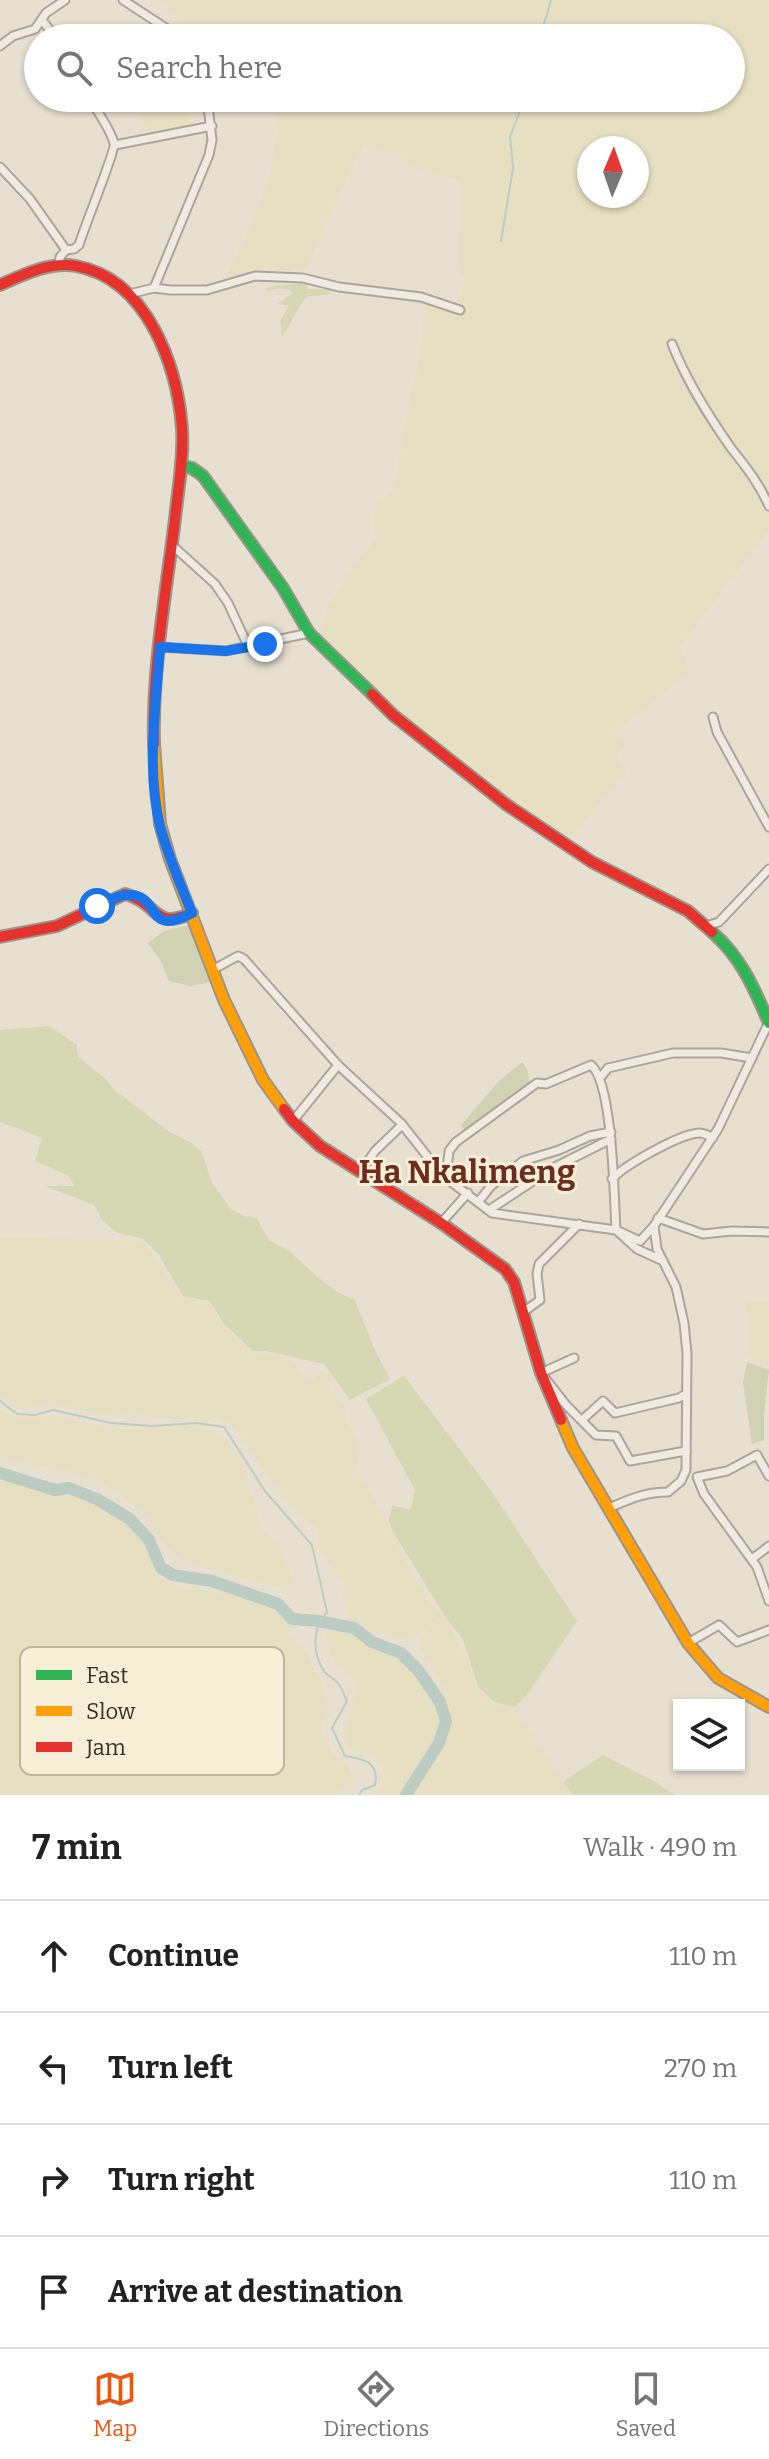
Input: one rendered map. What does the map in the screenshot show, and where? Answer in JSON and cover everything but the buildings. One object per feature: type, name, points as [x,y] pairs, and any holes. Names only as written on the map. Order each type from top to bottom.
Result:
[{"type":"main road","points":[[0,285],[31,271],[73,265],[115,282],[129,294],[152,324],[173,377],[182,428],[181,466],[160,647],[154,729],[156,794],[160,824],[170,859],[224,1000],[263,1080],[293,1121],[320,1146],[441,1223],[505,1269],[514,1282],[541,1373],[573,1448],[688,1643],[718,1678],[769,1707]]},
{"type":"main road","points":[[181,466],[192,468],[203,476],[283,588],[309,633],[393,715],[496,796],[592,862],[648,892],[670,900],[706,926],[737,957],[751,980],[769,1023]]},
{"type":"main road","points":[[0,937],[57,926],[125,894],[146,901],[158,918],[164,921],[177,921],[192,913]]},
{"type":"street","points":[[39,24],[50,10],[65,0]]},
{"type":"street","points":[[123,0],[160,24]]},
{"type":"street","points":[[42,20],[45,24]]},
{"type":"street","points":[[0,46],[24,32]]},
{"type":"street","points":[[59,266],[60,257],[66,250],[79,245],[115,145],[97,112]]},
{"type":"street","points":[[154,288],[209,155],[212,126],[210,112]]},
{"type":"street","points":[[115,145],[212,126]]},
{"type":"street","points":[[0,167],[30,199],[66,250]]},
{"type":"street","points":[[129,294],[154,288],[207,290],[255,276],[303,278],[339,287],[421,297],[460,310]]},
{"type":"street","points":[[672,344],[688,383],[756,479],[769,506]]},
{"type":"street","points":[[173,546],[215,584],[228,603],[248,646]]},
{"type":"street","points":[[160,647],[226,651],[309,633]]},
{"type":"street","points":[[713,717],[717,732],[769,827]]},
{"type":"street","points":[[706,926],[719,922],[769,869]]},
{"type":"street","points":[[214,969],[238,956],[244,959],[338,1065],[379,1100],[402,1125],[442,1175],[489,1210],[502,1216],[616,1230],[640,1241],[713,1137],[769,1023]]},
{"type":"street","points":[[600,1078],[608,1068],[673,1053],[721,1053],[752,1058]]},
{"type":"street","points":[[293,1121],[338,1065]]},
{"type":"street","points":[[466,1192],[447,1169],[449,1151],[456,1142],[537,1083],[546,1084],[591,1065],[600,1078],[611,1135],[616,1230],[637,1249],[661,1260]]},
{"type":"street","points":[[360,1173],[375,1151],[402,1125]]},
{"type":"street","points":[[612,1179],[671,1143],[700,1133],[713,1137]]},
{"type":"street","points":[[479,1201],[491,1186],[523,1161],[590,1136],[611,1135]]},
{"type":"street","points":[[489,1210],[611,1135]]},
{"type":"street","points":[[441,1223],[466,1192]]},
{"type":"street","points":[[656,1222],[703,1234],[769,1232]]},
{"type":"street","points":[[609,1508],[638,1495],[668,1492],[681,1481],[686,1470],[687,1353],[684,1323],[676,1287],[661,1260],[655,1241],[656,1222]]},
{"type":"street","points":[[522,1313],[540,1300],[539,1264],[579,1224]]},
{"type":"street","points":[[574,1358],[541,1373],[596,1435],[616,1436],[630,1461],[686,1451]]},
{"type":"street","points":[[582,1420],[603,1401],[615,1413],[686,1394]]},
{"type":"street","points":[[769,1476],[757,1455],[727,1471],[697,1477],[704,1494],[752,1559],[769,1601]]},
{"type":"street","points":[[752,1559],[769,1546]]},
{"type":"street","points":[[688,1643],[719,1625],[737,1642],[769,1630]]},
{"type":"shaded area","points":[[161,0],[769,0],[769,529],[680,647],[690,672],[614,733],[625,744],[616,755],[626,774],[568,842],[524,812],[384,702],[324,635],[326,611],[353,566],[376,539],[373,517],[377,503],[393,491],[419,366],[425,304],[456,313],[465,277],[458,273],[461,180],[430,173],[412,166],[397,155],[363,145],[305,270],[261,270],[232,278],[227,275],[269,180],[278,133],[275,112],[745,112],[745,24],[178,24]]},
{"type":"shaded area","points":[[137,112],[186,112],[191,117],[192,127],[172,133],[150,133]]},
{"type":"shaded area","points":[[0,1237],[140,1241],[181,1297],[209,1303],[223,1326],[253,1353],[289,1358],[305,1379],[313,1379],[322,1371],[329,1374],[331,1390],[344,1406],[347,1421],[359,1443],[356,1469],[388,1523],[400,1552],[440,1618],[421,1633],[404,1639],[367,1631],[351,1618],[342,1600],[344,1584],[317,1545],[318,1527],[290,1506],[231,1424],[217,1417],[206,1420],[159,1419],[131,1412],[119,1416],[93,1414],[53,1403],[21,1410],[9,1403],[0,1392]]},
{"type":"shaded area","points":[[747,1302],[769,1302],[769,1367],[748,1357]]},
{"type":"shaded area","points":[[0,1410],[24,1420],[54,1415],[113,1429],[207,1428],[226,1439],[241,1460],[262,1529],[278,1543],[295,1583],[283,1588],[183,1562],[161,1540],[144,1512],[107,1486],[67,1470],[0,1459]]},
{"type":"shaded area","points":[[14,1480],[57,1494],[69,1488],[128,1524],[157,1560],[156,1576],[185,1590],[240,1597],[272,1609],[289,1626],[289,1633],[303,1648],[320,1678],[329,1708],[320,1729],[332,1753],[347,1765],[357,1783],[342,1785],[338,1795],[0,1795],[0,1483]]},
{"type":"shaded area","points":[[441,1619],[448,1624],[466,1656],[477,1688],[493,1704],[516,1710],[572,1795],[369,1795],[382,1787],[385,1778],[383,1765],[369,1754],[350,1750],[345,1740],[347,1716],[352,1709],[357,1684],[334,1663],[324,1635],[344,1631],[396,1655],[412,1669],[436,1702],[448,1692],[419,1647],[426,1631]]},
{"type":"green space","points":[[308,281],[307,289],[331,289],[330,294],[305,298],[282,337],[280,321],[289,306],[278,304],[294,292],[281,288],[268,291],[265,288]]},
{"type":"green space","points":[[189,925],[210,982],[191,986],[169,981],[148,943],[164,931]]},
{"type":"green space","points":[[49,1026],[77,1045],[78,1057],[106,1079],[112,1088],[168,1131],[202,1152],[212,1183],[231,1209],[256,1218],[271,1241],[288,1250],[329,1286],[355,1300],[390,1379],[350,1400],[324,1364],[253,1351],[224,1324],[210,1301],[183,1296],[159,1255],[143,1239],[116,1232],[102,1220],[94,1205],[45,1186],[74,1186],[69,1176],[35,1161],[42,1138],[0,1122],[0,1030]]},
{"type":"green space","points":[[522,1062],[527,1069],[530,1085],[466,1132],[461,1125],[499,1081]]},
{"type":"green space","points":[[747,1362],[769,1370],[764,1440],[752,1444],[743,1382]]},
{"type":"green space","points":[[404,1376],[492,1492],[577,1621],[527,1695],[515,1707],[494,1702],[478,1687],[463,1639],[448,1621],[393,1532],[389,1520],[392,1506],[411,1509],[415,1490],[366,1399]]},
{"type":"green space","points":[[603,1755],[675,1795],[573,1795],[563,1782]]},
{"type":"waterway","points":[[544,24],[551,0]]},
{"type":"waterway","points":[[501,241],[513,168],[510,137],[520,112]]},
{"type":"waterway","points":[[0,1401],[17,1414],[35,1415],[53,1410],[111,1423],[152,1426],[197,1423],[224,1427],[265,1491],[312,1545],[327,1612],[316,1633],[317,1656],[325,1673],[336,1681],[347,1701],[332,1728],[345,1756],[364,1760],[375,1771],[375,1785],[362,1790],[359,1795]]},
{"type":"waterway","points":[[0,1473],[55,1490],[69,1488],[97,1499],[130,1519],[149,1540],[161,1568],[173,1575],[212,1581],[278,1604],[292,1619],[354,1628],[372,1642],[401,1653],[418,1670],[440,1702],[446,1721],[439,1743],[406,1795]]},
{"type":"traffic: fast","points":[[181,466],[192,468],[203,476],[283,588],[309,633],[372,694]]},
{"type":"traffic: fast","points":[[712,932],[739,963],[769,1023]]},
{"type":"traffic: slow","points":[[154,744],[160,824],[170,859],[224,1000],[263,1080],[284,1109]]},
{"type":"traffic: slow","points":[[561,1420],[573,1448],[688,1643],[718,1678],[769,1707]]},
{"type":"traffic: jam","points":[[0,285],[57,265],[76,266],[101,274],[122,288],[139,306],[165,352],[179,403],[182,451],[157,659],[154,744]]},
{"type":"traffic: jam","points":[[372,694],[393,715],[507,805],[592,862],[688,911],[712,932]]},
{"type":"traffic: jam","points":[[0,937],[57,926],[125,894],[145,903],[162,917],[179,918],[192,913]]},
{"type":"traffic: jam","points":[[284,1109],[320,1146],[441,1223],[505,1269],[514,1282],[541,1373],[561,1420]]},
{"type":"district","name":"Ha Nkalimeng","points":[[467,1172]]},
{"type":"route","points":[[97,906],[125,894],[149,903],[158,918],[164,921],[177,921],[192,913],[170,859],[160,824],[156,794],[154,729],[160,647],[226,651],[265,644]]}]
